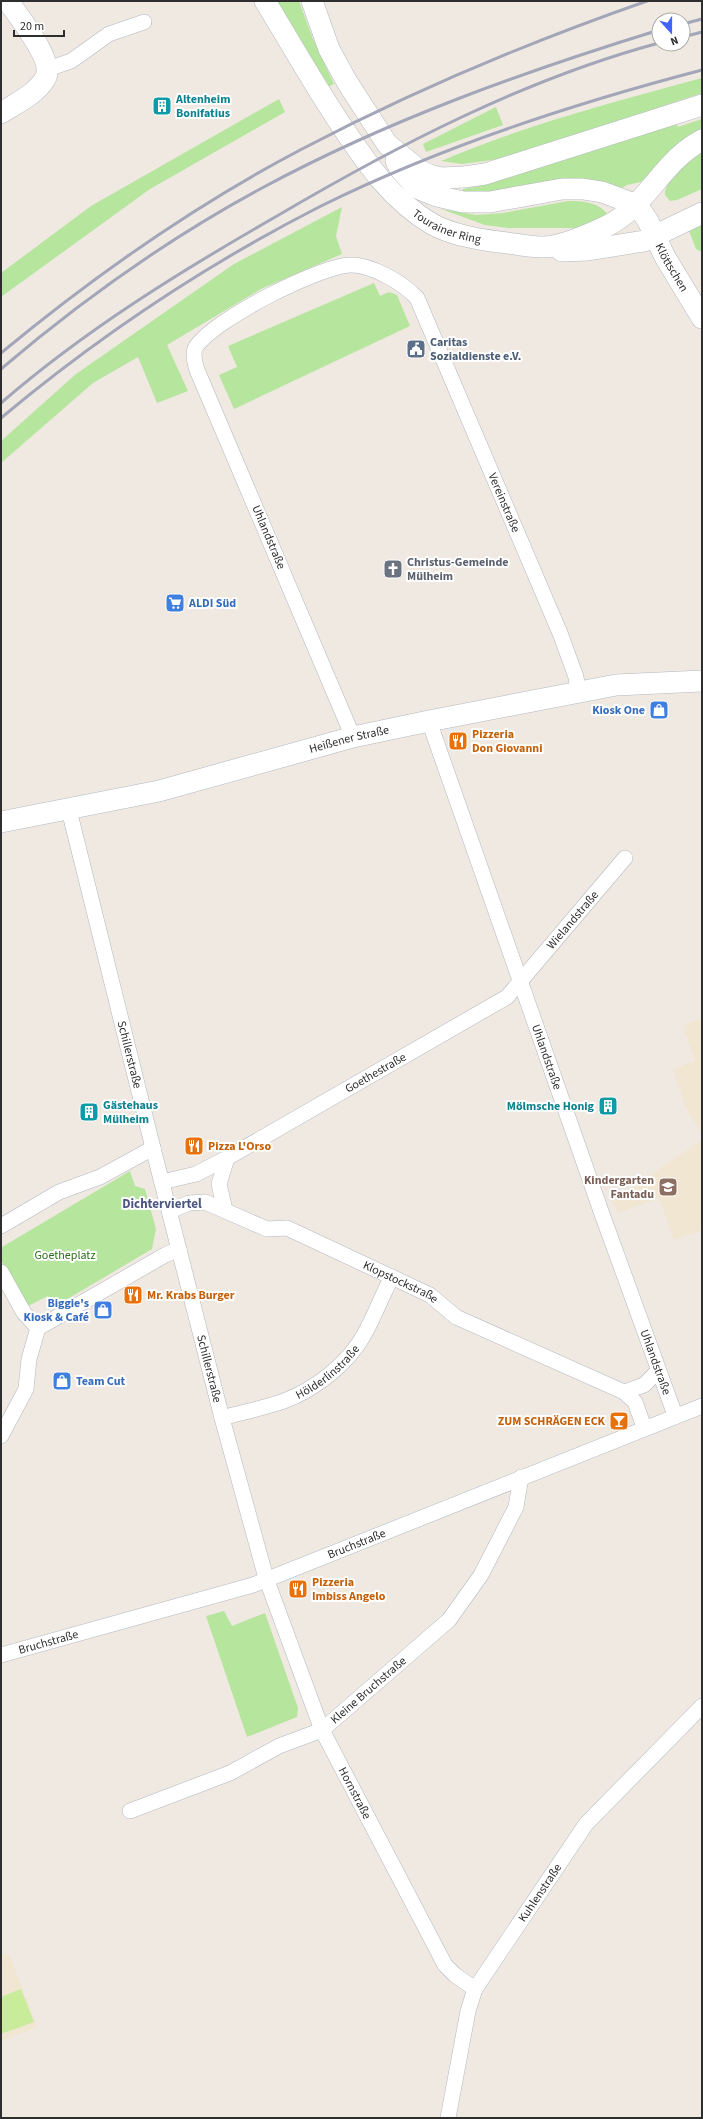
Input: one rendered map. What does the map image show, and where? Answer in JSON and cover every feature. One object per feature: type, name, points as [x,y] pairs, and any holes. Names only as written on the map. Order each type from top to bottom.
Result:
[{"type":"main road","points":[[1,113],[37,88],[46,78],[48,69],[41,49],[8,1]]},
{"type":"main road","name":"Tourainer Ring","points":[[265,1],[321,94],[371,170],[410,210],[434,225],[474,238],[542,247],[581,238],[623,216],[637,205],[667,168],[685,150],[702,140]]},
{"type":"main road","points":[[312,1],[329,50],[347,82],[387,144],[400,169],[417,188],[438,196],[464,202],[490,202],[562,189],[583,189],[602,192],[637,205]]},
{"type":"main road","points":[[387,144],[419,170],[429,175],[441,178],[464,177],[485,174],[702,105]]},
{"type":"main road","name":"Klöttschen","points":[[637,205],[656,236],[665,257],[702,318]]},
{"type":"main road","points":[[542,247],[562,251],[588,250],[644,241],[702,213]]},
{"type":"main road","name":"Heißener Straße","points":[[1,822],[69,810],[159,791],[353,737],[578,691],[616,685],[702,681]]},
{"type":"street","points":[[48,69],[71,61],[109,34],[144,22]]},
{"type":"street","name":"Vereinstraße","points":[[204,338],[263,298],[301,280],[336,267],[351,265],[382,274],[406,287],[417,298],[425,315],[560,633],[576,677],[578,691]]},
{"type":"street","name":"Uhlandstraße","points":[[204,338],[196,347],[194,357],[197,370],[353,737]]},
{"type":"street","name":"Uhlandstraße","points":[[429,721],[520,983],[675,1415]]},
{"type":"street","name":"Schillerstraße","points":[[69,810],[222,1418],[266,1578]]},
{"type":"street","name":"Wielandstraße","points":[[520,983],[625,858]]},
{"type":"street","name":"Goethestraße","points":[[162,1182],[196,1174],[227,1158],[507,997],[520,983]]},
{"type":"street","points":[[1,1226],[59,1192],[100,1177],[153,1148]]},
{"type":"street","points":[[225,1210],[219,1184],[227,1158]]},
{"type":"street","name":"Klopstockstraße","points":[[170,1211],[189,1203],[205,1202],[267,1229],[288,1228],[430,1295],[456,1317],[624,1392],[635,1402],[644,1427]]},
{"type":"street","points":[[1,1436],[26,1390],[28,1359],[38,1328],[165,1255],[179,1249]]},
{"type":"street","points":[[1,1272],[6,1294],[38,1328]]},
{"type":"street","name":"Hölderlinstraße","points":[[222,1418],[285,1401],[313,1386],[335,1369],[352,1352],[365,1333],[392,1277]]},
{"type":"street","points":[[624,1392],[644,1385],[658,1371]]},
{"type":"street","name":"Bruchstraße","points":[[1,1655],[253,1585],[266,1578],[644,1427],[702,1406]]},
{"type":"street","name":"Kleine Bruchstraße","points":[[130,1811],[230,1772],[279,1746],[322,1730],[449,1620],[482,1575],[516,1507],[522,1477]]},
{"type":"street","name":"Hornstraße","points":[[266,1578],[322,1730],[446,1965],[455,1975],[475,1989]]},
{"type":"street","name":"Kuhlenstraße","points":[[448,2118],[468,2011],[475,1989],[586,1824],[702,1706]]},
{"type":"shaded area","points":[[702,1018],[702,1133],[686,1108],[673,1069],[695,1061],[683,1026]]},
{"type":"shaded area","name":"Kindergarten Fantadu","points":[[702,1140],[702,1235],[700,1231],[674,1240],[659,1198],[618,1213],[612,1201]]},
{"type":"shaded area","points":[[9,1954],[37,2027],[1,2041],[1,1956]]},
{"type":"green space","points":[[276,1],[299,1],[313,39],[334,84],[326,88]]},
{"type":"green space","points":[[702,78],[702,93],[507,158],[462,164],[441,161],[537,125]]},
{"type":"green space","points":[[279,99],[285,112],[150,189],[1,297],[1,273],[91,206]]},
{"type":"green space","points":[[496,107],[503,125],[426,152],[423,144]]},
{"type":"green space","points":[[702,119],[702,129],[680,142],[641,182],[627,185],[615,192],[463,195],[463,189],[480,186],[506,178],[676,123],[678,127]]},
{"type":"green space","points":[[702,150],[702,189],[677,200],[670,201],[665,195],[669,182],[679,170]]},
{"type":"green space","points":[[568,201],[590,203],[600,207],[608,215],[578,228],[508,228],[485,225],[441,209],[477,215],[503,213]]},
{"type":"green space","points":[[342,207],[336,236],[342,254],[261,289],[167,345],[188,391],[157,403],[138,357],[93,383],[1,463],[1,441],[76,374],[234,264]]},
{"type":"green space","points":[[702,225],[702,252],[696,249],[689,231]]},
{"type":"green space","points":[[374,283],[380,296],[389,292],[397,295],[410,326],[234,409],[219,375],[237,367],[228,346]]},
{"type":"green space","name":"Goetheplatz","points":[[130,1171],[135,1186],[145,1189],[156,1229],[152,1249],[54,1307],[48,1296],[26,1307],[1,1260],[2,1247]]},
{"type":"green space","points":[[224,1611],[232,1626],[265,1613],[298,1708],[297,1717],[247,1737],[206,1616]]},
{"type":"green space","points":[[21,1989],[34,2022],[1,2034],[1,1997]]},
{"type":"railway","points":[[1,353],[36,324],[146,243],[223,194],[302,149],[429,87],[559,33],[647,1]]},
{"type":"railway","points":[[691,22],[702,19]]},
{"type":"railway","points":[[691,35],[702,32]]},
{"type":"railway","points":[[1,369],[32,343],[127,271],[227,207],[310,163],[407,119],[457,99],[557,63],[651,33]]},
{"type":"railway","points":[[1,403],[66,351],[134,303],[205,258],[368,164],[462,117],[511,95],[560,75],[651,45]]},
{"type":"railway","points":[[1,418],[76,358],[155,303],[237,252],[321,206],[413,164],[508,128],[605,97],[702,70]]},
{"type":"place","name":"Altenheim Bonifatius","points":[[162,106]]},
{"type":"place","name":"Caritas Sozialdienste e.V.","points":[[416,349]]},
{"type":"place","name":"Christus-Gemeinde Mülheim","points":[[393,569]]},
{"type":"place","name":"ALDI Süd","points":[[175,603]]},
{"type":"place","name":"Kiosk One","points":[[659,710]]},
{"type":"place","name":"Pizzeria Don Giovanni","points":[[458,741]]},
{"type":"place","name":"Mölmsche Honig","points":[[608,1106]]},
{"type":"place","name":"Gästehaus Mülheim","points":[[89,1112]]},
{"type":"place","name":"Pizza L'Orso","points":[[194,1146]]},
{"type":"place","name":"Kindergarten Fantadu","points":[[668,1187]]},
{"type":"place","name":"Mr. Krabs Burger","points":[[133,1295]]},
{"type":"place","name":"Biggie's Kiosk & Café","points":[[103,1310]]},
{"type":"place","name":"Team Cut","points":[[62,1381]]},
{"type":"place","name":"ZUM SCHRÄGEN ECK","points":[[619,1421]]},
{"type":"place","name":"Pizzeria Imbiss Angelo","points":[[298,1589]]},
{"type":"district","name":"Dichterviertel","points":[[162,1203]]}]
